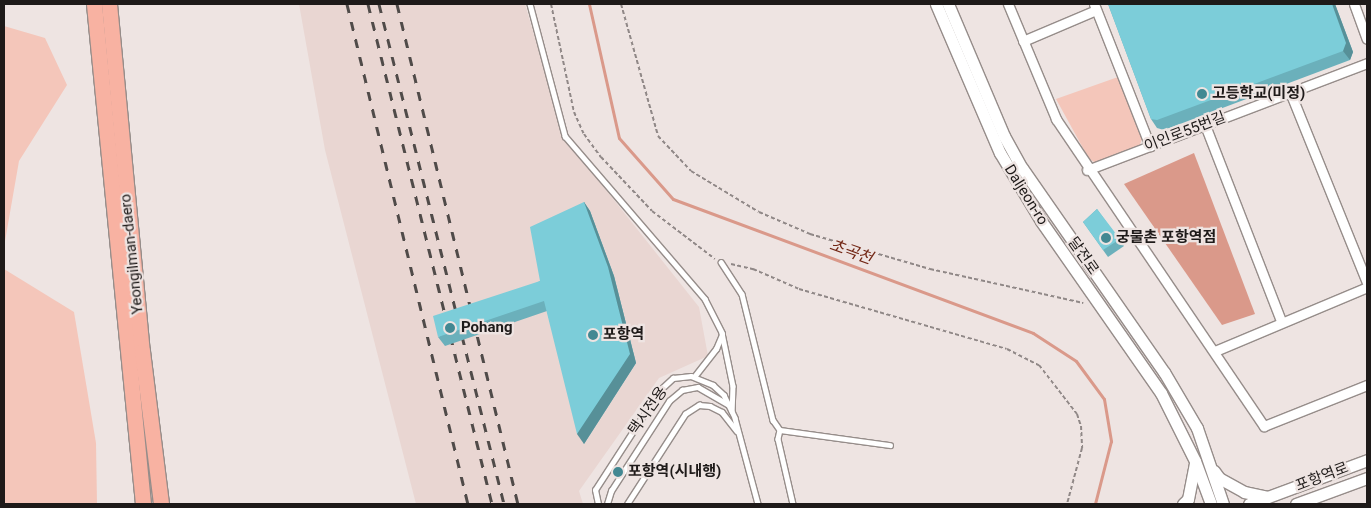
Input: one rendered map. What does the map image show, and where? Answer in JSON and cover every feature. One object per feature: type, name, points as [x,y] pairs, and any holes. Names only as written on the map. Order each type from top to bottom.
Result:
[{"type":"highway","name":"Yeongilman-daero","points":[[94,4],[143,504]]},
{"type":"highway","name":"Yeongilman-daero","points":[[109,4],[141,341],[161,504]]},
{"type":"street","name":"Daljeon-ro","points":[[936,4],[1000,153],[1041,221],[1103,307],[1161,393],[1195,461],[1212,504]]},
{"type":"street","name":"달전로","points":[[948,4],[1004,136],[1022,168],[1164,372],[1197,428],[1223,504]]},
{"type":"street","points":[[1008,4],[1056,119],[1087,170],[1214,351],[1264,426],[1367,385]]},
{"type":"street","points":[[1354,4],[1367,39]]},
{"type":"street","points":[[1023,41],[1095,7],[1150,146]]},
{"type":"street","name":"이인로55번길","points":[[1087,170],[1367,63]]},
{"type":"street","points":[[1290,92],[1367,283]]},
{"type":"street","points":[[1206,125],[1281,321]]},
{"type":"street","points":[[1214,351],[1281,321],[1367,287]]},
{"type":"street","points":[[1208,460],[1219,478],[1244,492],[1269,497]]},
{"type":"street","name":"포항역로","points":[[1249,504],[1367,460]]},
{"type":"street","points":[[1183,504],[1188,499],[1195,461]]},
{"type":"street","name":"포항역로","points":[[1296,504],[1367,478]]},
{"type":"lane","points":[[530,4],[565,136],[705,299],[722,334],[733,386],[732,411]]},
{"type":"lane","points":[[720,262],[742,294],[773,420],[780,430],[890,445]]},
{"type":"lane","points":[[722,334],[716,349],[694,378],[713,384],[729,405],[740,434],[758,504]]},
{"type":"lane","name":"택시전용","points":[[598,504],[595,490],[659,391],[673,378],[694,378]]},
{"type":"lane","points":[[607,504],[611,491],[669,401],[682,390],[698,387],[715,394],[729,405]]},
{"type":"lane","points":[[627,504],[685,414],[699,405],[710,406],[722,412],[740,434]]},
{"type":"lane","points":[[780,430],[778,438],[793,504]]},
{"type":"path","points":[[551,4],[574,112],[584,134],[601,157],[652,211],[720,262],[753,269],[799,289],[1007,349],[1039,365],[1077,414],[1082,426],[1082,448],[1067,504]]},
{"type":"path","points":[[621,4],[658,136],[691,171],[759,212],[810,234],[930,269],[1103,307]]},
{"type":"shaded area","points":[[299,4],[525,4],[564,137],[699,307],[708,356],[659,378],[579,491],[583,504],[416,504],[325,150]]},
{"type":"shaded area","points":[[4,26],[45,38],[67,85],[19,161],[4,247]]},
{"type":"shaded area","points":[[1118,77],[1142,139],[1139,147],[1096,163],[1089,159],[1056,99]]},
{"type":"shaded area","points":[[1194,153],[1255,314],[1222,325],[1124,184]]},
{"type":"shaded area","points":[[4,269],[74,312],[96,443],[97,504],[4,504]]},
{"type":"building","name":"고등학교(미정)","points":[[1108,4],[1332,4],[1346,43],[1343,51],[1157,120],[1151,119]]},
{"type":"building","name":"포항역","points":[[584,202],[608,267],[630,354],[577,434],[544,301],[438,337],[433,316],[540,281],[530,227]]},
{"type":"building","points":[[1097,209],[1120,239],[1103,250],[1083,222]]},
{"type":"waterway","name":"초곡천","points":[[589,4],[619,138],[673,199],[1033,333],[1076,361],[1104,399],[1111,441],[1095,504]]},
{"type":"railway","points":[[347,4],[468,504]]},
{"type":"railway","points":[[368,4],[492,504]]},
{"type":"railway","points":[[379,4],[504,504]]},
{"type":"railway","points":[[397,4],[518,504]]},
{"type":"place","name":"고등학교(미정)","points":[[1202,94]]},
{"type":"place","name":"궁물촌 포항역점","points":[[1106,238]]},
{"type":"place","name":"Pohang","points":[[450,328]]},
{"type":"place","name":"포항역","points":[[593,335]]},
{"type":"place","name":"포항역(시내행)","points":[[618,472]]}]
